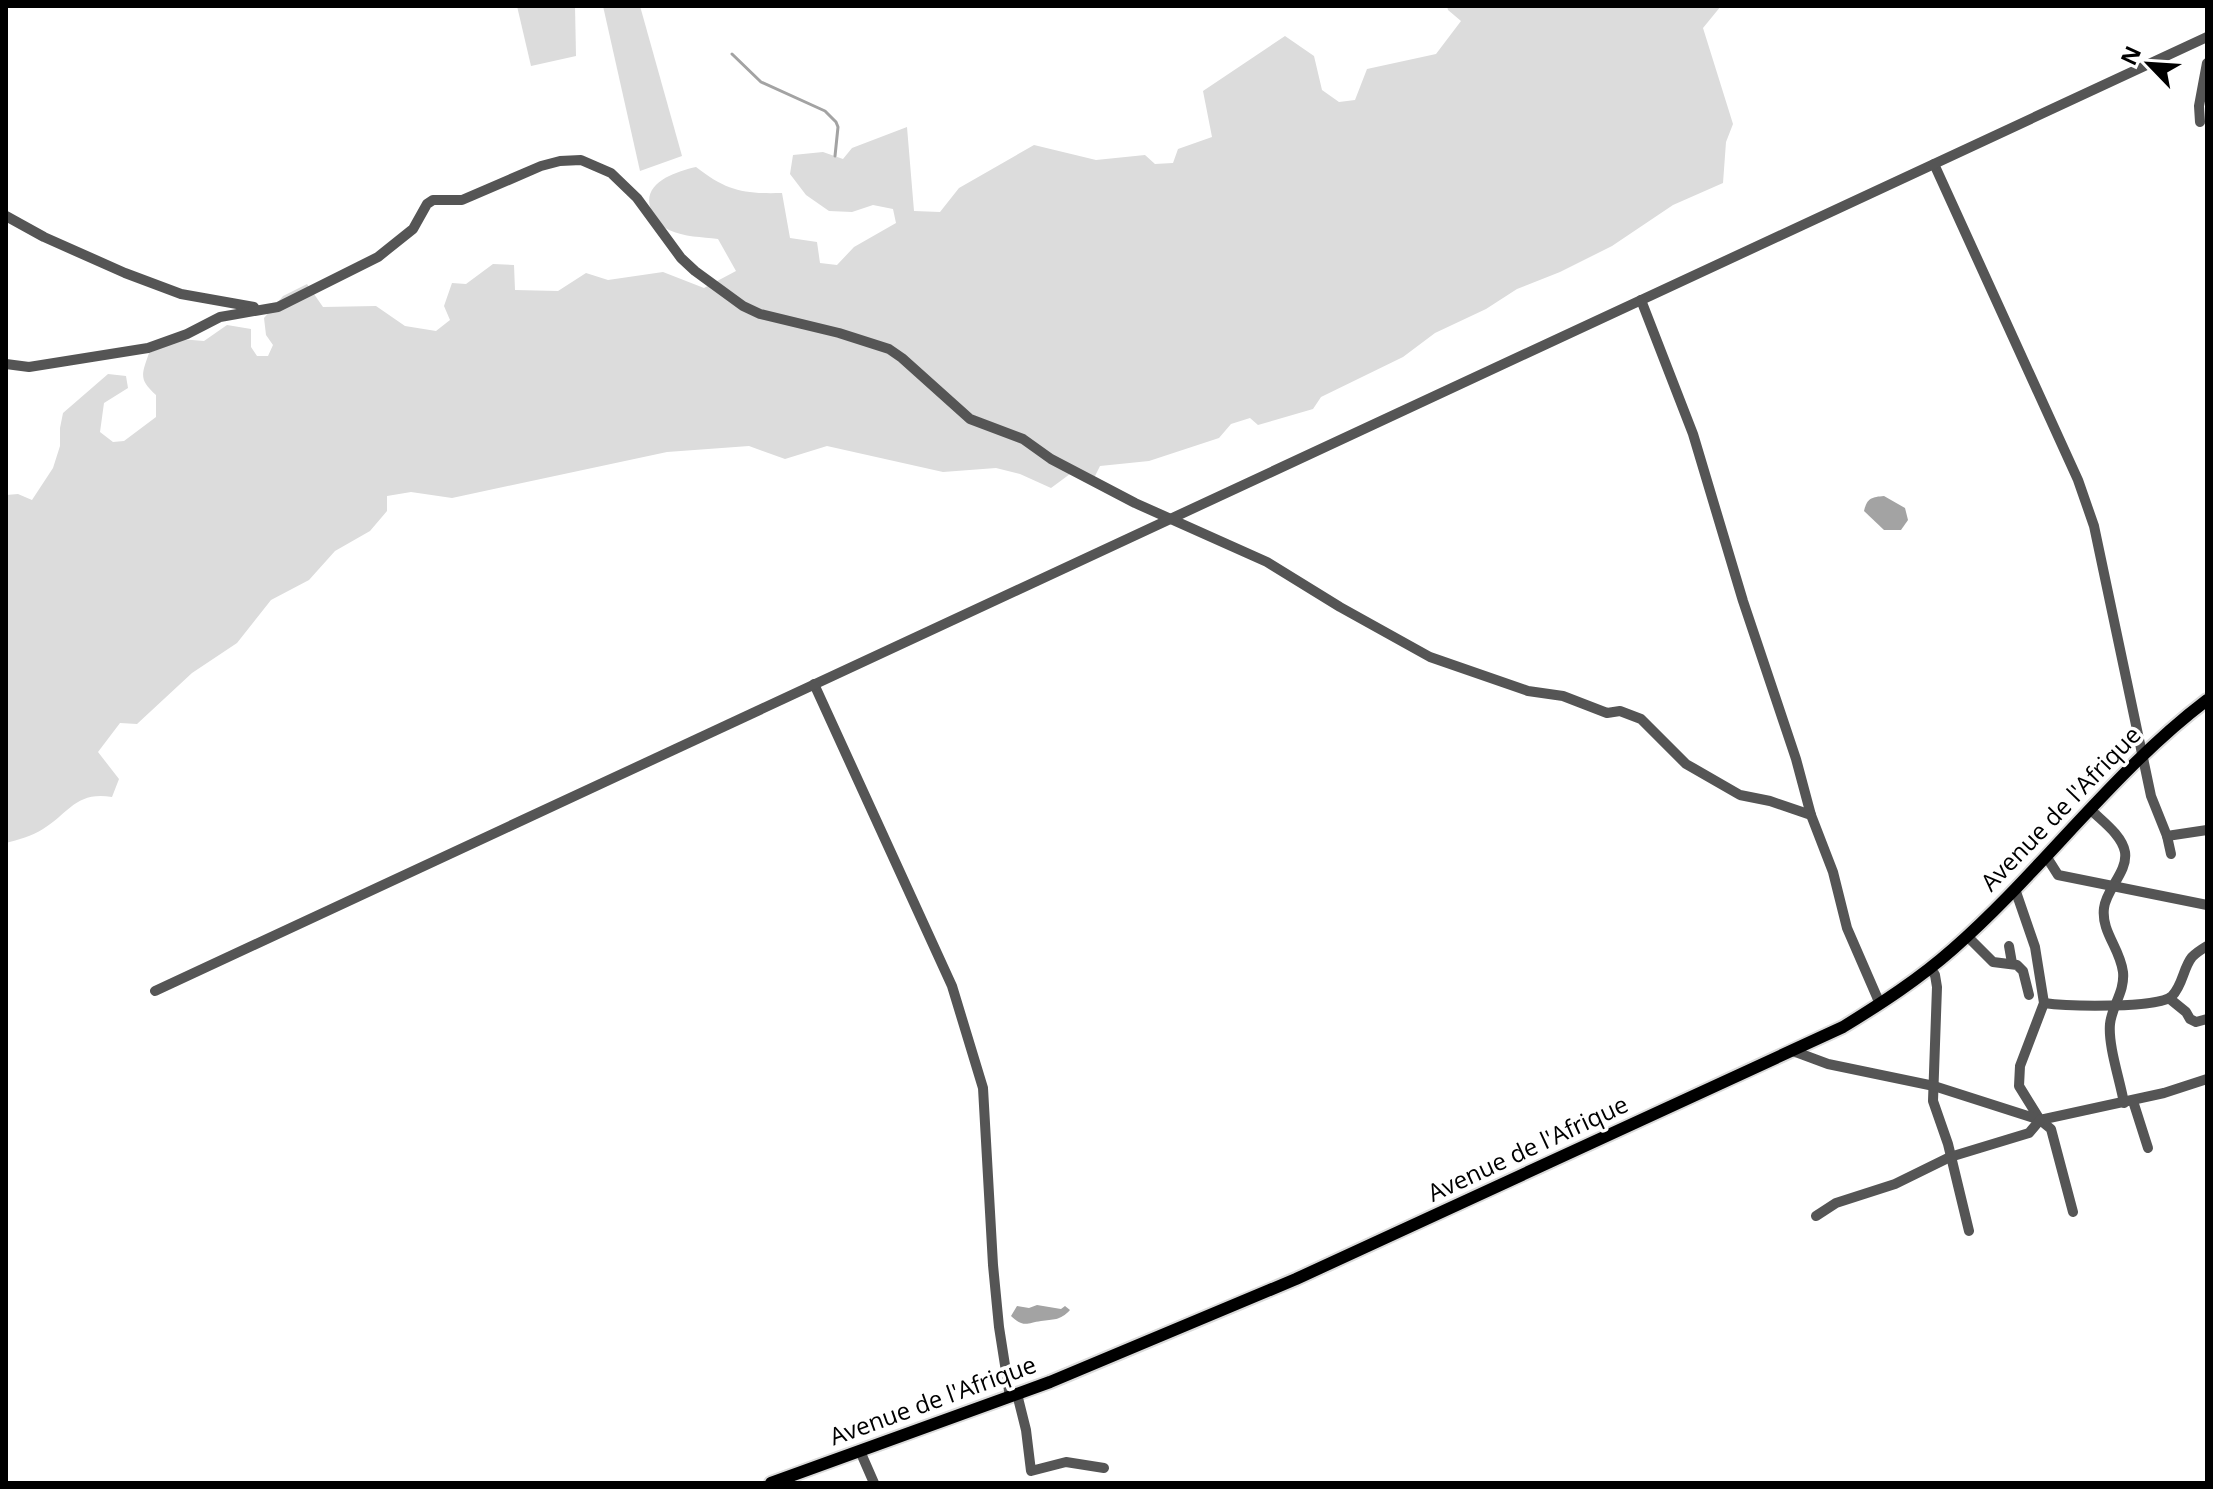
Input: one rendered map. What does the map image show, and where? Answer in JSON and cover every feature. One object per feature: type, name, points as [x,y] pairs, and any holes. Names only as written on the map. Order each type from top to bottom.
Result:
[{"type":"main road","name":"Avenue de l'Afrique","points":[[771,1483],[1014,1395],[1296,1279],[1843,1027],[1930,968],[1967,936],[2144,755],[2207,700]]},
{"type":"street","points":[[155,991],[2207,37]]},
{"type":"street","points":[[2200,122],[2199,106],[2207,63]]},
{"type":"street","points":[[6,364],[29,367],[148,348],[187,334],[220,317],[278,307],[378,257],[413,229],[427,204],[433,200],[462,200],[541,166],[581,160],[611,173],[637,198],[695,271],[743,306],[760,314],[889,349],[970,419],[1023,439],[1051,459],[1135,503],[1267,562],[1430,657],[1528,691],[1563,696],[1607,713],[1620,711],[1641,719],[1686,764],[1740,795],[1811,815]]},
{"type":"street","points":[[1934,164],[2078,480],[2094,526],[2151,796],[2171,854]]},
{"type":"street","points":[[6,216],[44,237],[181,294],[264,309]]},
{"type":"street","points":[[1641,300],[1693,434],[1811,815],[1833,872],[1847,928],[1880,1004]]},
{"type":"street","points":[[814,684],[952,986],[983,1088],[999,1327],[1014,1395],[1026,1430],[1031,1471],[1066,1462],[1104,1468]]},
{"type":"street","points":[[2091,810],[2123,845],[2125,859],[2106,898],[2103,916],[2110,939],[2120,953],[2123,984],[2109,1030],[2128,1102],[2148,1148]]},
{"type":"street","points":[[2167,836],[2207,830]]},
{"type":"street","points":[[2046,856],[2058,875],[2207,905]]},
{"type":"street","points":[[2015,889],[2035,947],[2044,1003],[2018,1076],[2023,1094],[2040,1120],[2051,1129],[2073,1212]]},
{"type":"street","points":[[1967,936],[1993,962],[2012,963],[2023,971],[2029,995]]},
{"type":"street","points":[[2009,946],[2012,963]]},
{"type":"street","points":[[2044,1003],[2081,1006],[2154,1003],[2170,999],[2191,959],[2207,946]]},
{"type":"street","points":[[1930,968],[1937,987],[1935,1111],[1969,1231]]},
{"type":"street","points":[[2170,999],[2190,1019],[2196,1022],[2207,1019]]},
{"type":"street","points":[[1793,1051],[1828,1064],[1934,1086],[2040,1120],[2128,1102],[2207,1079]]},
{"type":"street","points":[[1816,1216],[1836,1203],[1895,1184],[1950,1157],[2029,1133],[2040,1120]]},
{"type":"street","points":[[860,1451],[874,1483]]},
{"type":"shaded area","points":[[517,6],[575,6],[576,56],[531,66]]},
{"type":"shaded area","points":[[603,6],[640,6],[682,156],[640,171]]},
{"type":"shaded area","points":[[1447,6],[1721,6],[1703,28],[1733,124],[1726,142],[1723,183],[1673,205],[1612,246],[1517,289],[1486,309],[1435,333],[1403,357],[1321,397],[1313,409],[1258,425],[1250,418],[1231,424],[1219,438],[1149,461],[1100,466],[1092,482],[1070,474],[1051,488],[1020,474],[996,468],[943,472],[827,446],[785,459],[749,446],[667,452],[452,498],[411,492],[387,496],[387,511],[370,531],[335,551],[309,580],[271,600],[237,643],[192,673],[137,724],[120,723],[98,752],[119,779],[112,797],[81,800],[39,831],[6,843],[6,495],[18,494],[32,500],[53,468],[60,446],[63,413],[108,374],[126,376],[128,388],[104,403],[100,432],[113,442],[124,441],[156,417],[156,395],[146,385],[143,376],[149,353],[180,339],[204,341],[227,325],[251,329],[251,347],[257,356],[268,356],[273,345],[266,335],[264,318],[283,296],[307,284],[323,307],[376,306],[405,326],[436,331],[450,320],[444,306],[452,283],[466,284],[493,264],[514,265],[515,290],[558,291],[586,273],[608,280],[663,272],[704,288],[736,271],[718,239],[669,230],[655,218],[649,202],[654,187],[661,181],[696,167],[736,189],[782,193],[790,238],[817,242],[820,263],[837,265],[854,247],[896,223],[893,209],[873,205],[852,212],[829,211],[806,195],[790,174],[793,155],[823,152],[843,159],[852,148],[907,127],[914,211],[940,212],[959,188],[1034,145],[1096,160],[1145,155],[1155,164],[1173,163],[1178,149],[1212,137],[1203,91],[1285,36],[1314,56],[1322,90],[1339,102],[1355,100],[1367,69],[1436,54],[1461,21]]},
{"type":"shaded area","points":[[1884,496],[1905,508],[1908,520],[1901,530],[1884,530],[1864,511],[1871,499]]},
{"type":"shaded area","points":[[1037,1305],[1061,1309],[1065,1306],[1070,1310],[1060,1318],[1029,1323],[1019,1322],[1011,1316],[1017,1306],[1029,1308]]},
{"type":"waterway","points":[[732,54],[761,82],[825,111],[838,127],[835,156]]}]
